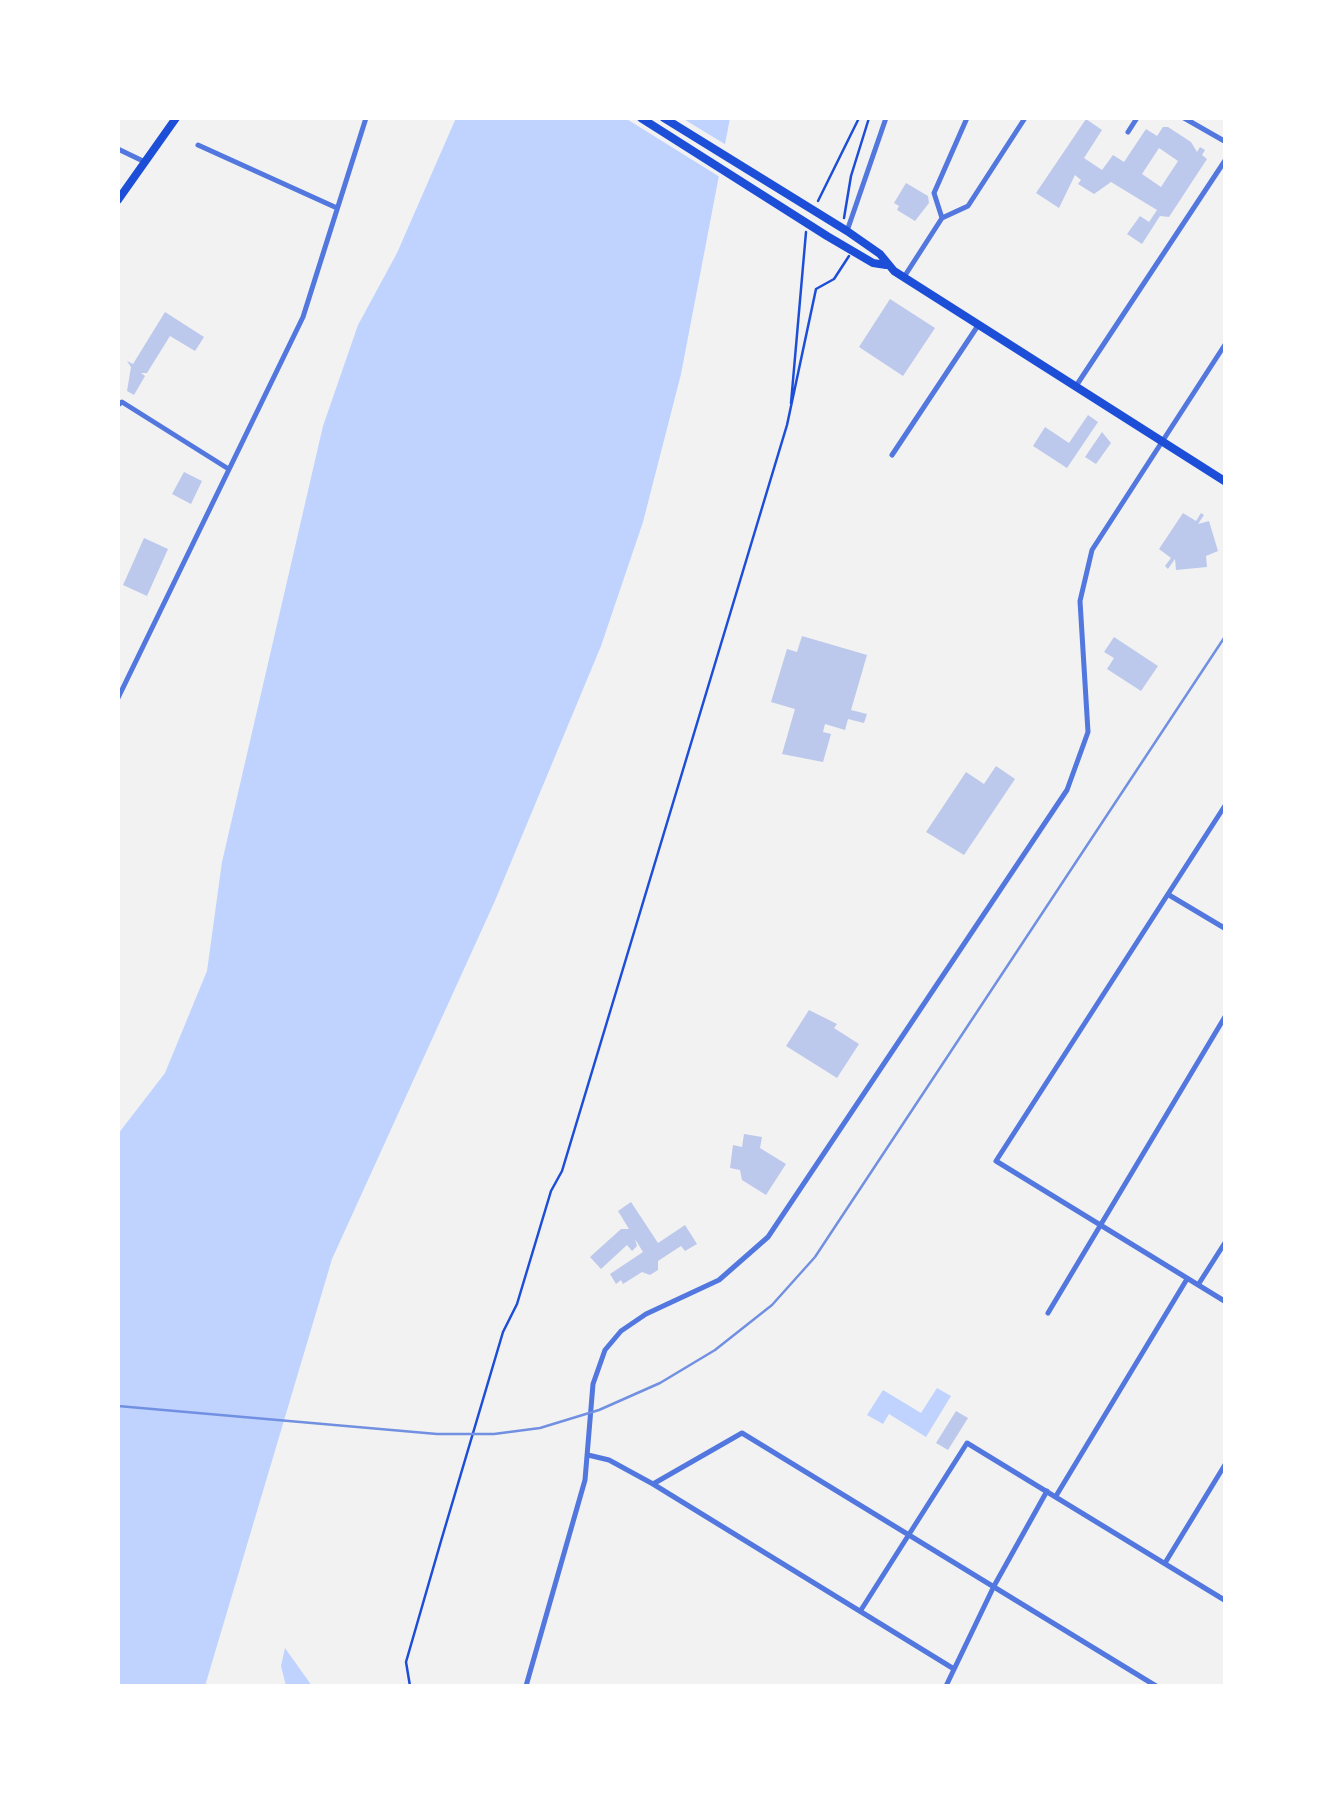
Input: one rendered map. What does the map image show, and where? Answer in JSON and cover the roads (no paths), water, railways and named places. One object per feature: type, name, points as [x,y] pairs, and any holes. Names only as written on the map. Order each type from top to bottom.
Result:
[{"type":"main road","points":[[118,200],[176,118]]},
{"type":"main road","points":[[641,118],[873,264],[886,264]]},
{"type":"main road","points":[[664,118],[847,231],[904,276],[1226,482]]},
{"type":"street","points":[[118,698],[303,317],[366,118]]},
{"type":"street","points":[[847,231],[886,118]]},
{"type":"street","points":[[942,218],[934,194],[967,118]]},
{"type":"street","points":[[904,276],[942,218],[968,206],[1026,118]]},
{"type":"street","points":[[1128,132],[1137,118]]},
{"type":"street","points":[[1184,118],[1226,142]]},
{"type":"street","points":[[198,145],[336,208]]},
{"type":"street","points":[[118,149],[145,162]]},
{"type":"street","points":[[1076,386],[1226,160]]},
{"type":"street","points":[[892,454],[980,324]]},
{"type":"street","points":[[526,1686],[588,1455],[593,1384],[605,1350],[630,1324],[718,1280],[768,1237],[1067,790],[1081,762],[1088,732],[1080,601],[1094,544],[1226,343]]},
{"type":"street","points":[[118,404],[122,402],[227,468]]},
{"type":"street","points":[[1226,804],[996,1161],[1226,1302]]},
{"type":"street","points":[[1169,895],[1226,929]]},
{"type":"street","points":[[1048,1313],[1226,1015]]},
{"type":"street","points":[[1198,1285],[1226,1241]]},
{"type":"street","points":[[1056,1496],[1187,1279]]},
{"type":"street","points":[[653,1484],[742,1433],[1156,1686]]},
{"type":"street","points":[[861,1610],[967,1442],[1226,1601]]},
{"type":"street","points":[[588,1455],[610,1460],[653,1484],[954,1669]]},
{"type":"street","points":[[1165,1564],[1226,1463]]},
{"type":"street","points":[[946,1686],[994,1586],[1047,1490]]},
{"type":"water","points":[[456,118],[730,118],[681,374],[643,522],[601,646],[494,903],[332,1259],[205,1686],[118,1686],[118,1134],[165,1073],[207,971],[222,862],[323,426],[358,325],[397,253]]},
{"type":"water","points":[[937,1388],[951,1396],[926,1437],[889,1414],[883,1424],[867,1415],[883,1390],[921,1413]]},
{"type":"water","points":[[285,1648],[312,1686],[286,1686],[281,1666]]},
{"type":"railway","points":[[118,1406],[437,1434],[494,1434],[540,1428],[599,1410],[660,1383],[715,1350],[772,1305],[815,1257],[1226,635]]}]
